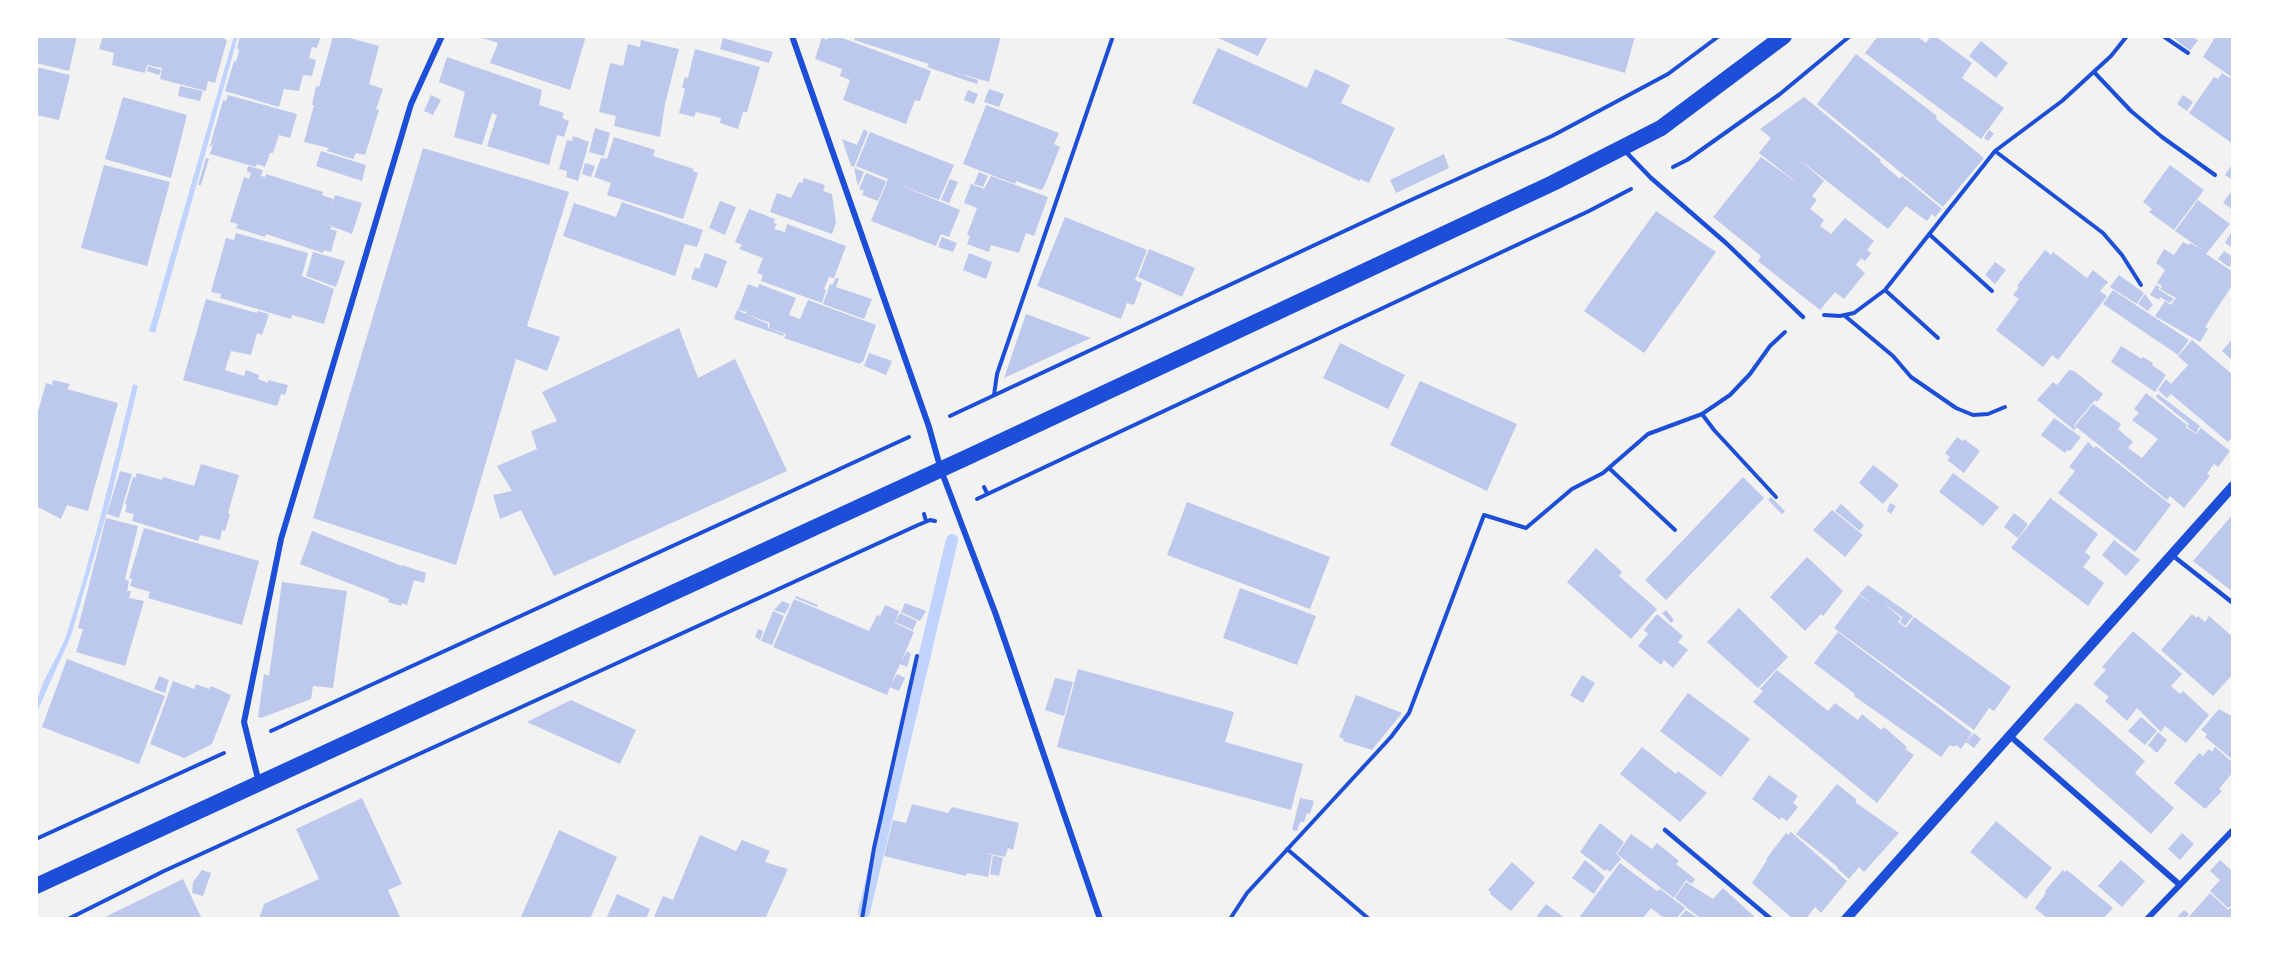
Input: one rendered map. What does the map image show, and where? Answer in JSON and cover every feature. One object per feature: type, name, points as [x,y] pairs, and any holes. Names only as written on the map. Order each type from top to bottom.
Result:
[{"type":"highway","points":[[36,886],[941,470],[1553,183],[1661,128],[1784,36]]},
{"type":"street","points":[[259,784],[244,722],[281,539],[411,104],[442,36]]},
{"type":"street","points":[[792,36],[929,427],[941,470],[996,615],[1100,919]]},
{"type":"street","points":[[1846,919],[2233,486]]},
{"type":"street","points":[[2010,736],[2180,885]]},
{"type":"street","points":[[2147,919],[2233,830]]},
{"type":"lane","points":[[1622,148],[1651,178],[1726,243],[1803,317]]},
{"type":"lane","points":[[2172,555],[2233,603]]},
{"type":"lane","points":[[1665,830],[1771,919]]},
{"type":"path","points":[[994,396],[997,374],[1113,36]]},
{"type":"path","points":[[941,420],[1552,136],[1668,74],[1719,36]]},
{"type":"path","points":[[971,503],[987,493],[1578,216],[1687,160],[1780,94],[1850,36]]},
{"type":"path","points":[[1230,919],[1247,893],[1391,736],[1409,713],[1484,515],[1526,528],[1572,489],[1609,468],[1648,434],[1702,414],[1730,395],[1750,374],[1770,346],[1803,317],[1844,316],[1854,313],[1885,290],[1995,151],[2062,101],[2094,72],[2127,36]]},
{"type":"path","points":[[2163,36],[2188,53]]},
{"type":"path","points":[[2094,72],[2131,111],[2215,176]]},
{"type":"path","points":[[1995,151],[2103,233],[2122,255],[2141,285]]},
{"type":"path","points":[[1929,234],[1992,291]]},
{"type":"path","points":[[1885,290],[1938,338]]},
{"type":"path","points":[[1844,316],[1893,356],[1911,376],[1956,408],[1973,415],[1988,414],[2005,407]]},
{"type":"path","points":[[1702,414],[1776,497]]},
{"type":"path","points":[[271,731],[918,433]]},
{"type":"path","points":[[894,444],[898,451]]},
{"type":"path","points":[[1609,468],[1675,530]]},
{"type":"path","points":[[984,487],[987,493]]},
{"type":"path","points":[[924,514],[926,521]]},
{"type":"path","points":[[68,919],[164,872],[926,521],[944,523]]},
{"type":"path","points":[[862,919],[874,848],[917,656]]},
{"type":"path","points":[[36,839],[224,753]]},
{"type":"path","points":[[1287,849],[1369,919]]},
{"type":"water","points":[[234,36],[238,36],[155,333],[149,331]]},
{"type":"water","points":[[133,384],[138,386],[109,505],[71,636],[36,714],[40,693],[67,633],[102,510]]},
{"type":"building","points":[[36,36],[77,36],[69,71],[36,63]]},
{"type":"building","points":[[103,36],[217,36],[227,40],[215,83],[208,81],[206,91],[160,79],[162,68],[147,65],[145,73],[112,65],[114,53],[99,49]]},
{"type":"building","points":[[240,36],[321,36],[317,48],[312,47],[309,58],[316,60],[312,76],[303,75],[299,91],[284,89],[279,107],[225,91],[234,61],[236,62]]},
{"type":"building","points":[[333,36],[342,36],[379,46],[369,84],[383,89],[376,109],[379,110],[365,155],[356,153],[353,159],[327,151],[329,148],[304,142],[314,105],[312,105],[316,86],[319,87]]},
{"type":"building","points":[[476,36],[586,36],[570,90],[490,63],[498,43]]},
{"type":"building","points":[[829,36],[837,36],[931,71],[920,101],[915,100],[906,124],[843,100],[850,80],[840,76],[842,69],[815,59],[822,37],[827,40]]},
{"type":"building","points":[[856,36],[1001,36],[989,82],[951,71],[978,80],[977,84],[927,67],[929,64],[854,40]]},
{"type":"building","points":[[1214,36],[1268,36],[1258,56]]},
{"type":"building","points":[[1497,36],[1635,36],[1625,73]]},
{"type":"building","points":[[1878,36],[1900,36],[1904,39],[1907,36],[1915,38],[1916,36],[1926,43],[1931,36],[1935,36],[1972,63],[1962,78],[2004,108],[1981,139],[1865,53]]},
{"type":"building","points":[[2171,36],[2196,36],[2194,38],[2198,40],[2190,51]]},
{"type":"building","points":[[2216,36],[2233,36],[2233,78],[2203,57]]},
{"type":"building","points":[[723,38],[773,52],[769,63],[720,49]]},
{"type":"building","points":[[641,40],[679,49],[665,104],[660,137],[614,126],[616,116],[599,112],[610,63],[623,66],[628,44],[640,47]]},
{"type":"building","points":[[1981,41],[2008,63],[1996,78],[1969,56]]},
{"type":"building","points":[[1218,48],[1307,88],[1315,69],[1350,85],[1341,103],[1395,128],[1369,183],[1360,179],[1360,181],[1192,103]]},
{"type":"building","points":[[695,49],[760,67],[747,112],[743,112],[738,129],[720,123],[721,118],[696,112],[694,117],[679,113],[685,89],[682,87],[685,77],[688,78]]},
{"type":"building","points":[[1856,54],[1937,116],[1936,119],[1984,158],[1943,207],[1817,104]]},
{"type":"building","points":[[447,57],[542,90],[539,105],[564,113],[562,118],[569,121],[564,137],[557,135],[549,165],[487,146],[497,115],[492,113],[482,145],[454,137],[465,92],[439,82]]},
{"type":"building","points":[[148,66],[161,70],[159,75],[147,71]]},
{"type":"building","points":[[36,67],[70,75],[59,120],[36,115]]},
{"type":"building","points":[[2222,73],[2233,80],[2233,144],[2189,113],[2214,77],[2218,79]]},
{"type":"building","points":[[180,86],[203,91],[200,101],[178,96]]},
{"type":"building","points":[[989,89],[1004,94],[999,107],[984,102]]},
{"type":"building","points":[[968,90],[978,94],[974,104],[964,100]]},
{"type":"building","points":[[228,95],[297,114],[290,138],[279,135],[265,167],[257,164],[256,167],[210,154],[217,132],[210,146],[223,100],[226,101]]},
{"type":"building","points":[[431,95],[441,100],[433,115],[424,111]]},
{"type":"building","points":[[2183,95],[2193,102],[2187,111],[2177,104]]},
{"type":"building","points":[[123,97],[187,115],[171,178],[105,159]]},
{"type":"building","points":[[1804,97],[1881,160],[1880,162],[1900,179],[1902,176],[1942,209],[1935,217],[1932,214],[1927,221],[1906,206],[1888,229],[1800,160],[1824,181],[1812,196],[1817,200],[1810,209],[1824,220],[1820,226],[1831,234],[1845,218],[1874,241],[1867,250],[1871,253],[1865,261],[1861,258],[1856,265],[1865,273],[1844,299],[1835,292],[1820,310],[1758,261],[1761,256],[1713,217],[1761,157],[1801,186],[1759,153],[1771,138],[1760,129]]},
{"type":"building","points":[[986,105],[1059,133],[1054,144],[1060,147],[1041,190],[1016,181],[1015,184],[963,164]]},
{"type":"building","points":[[595,128],[610,133],[604,156],[589,152]]},
{"type":"building","points":[[864,129],[868,132],[854,167],[851,166],[842,139],[857,145]]},
{"type":"building","points":[[1989,130],[1994,134],[1988,141],[1984,138]]},
{"type":"building","points":[[870,132],[954,165],[939,200],[895,183],[960,210],[949,237],[941,234],[936,246],[871,221],[888,179],[856,166]]},
{"type":"building","points":[[573,136],[589,142],[578,181],[566,177],[567,171],[559,169],[567,140],[572,141]]},
{"type":"building","points":[[614,137],[655,150],[653,156],[694,169],[693,171],[698,173],[683,219],[607,195],[611,183],[594,177],[601,158],[607,159]]},
{"type":"building","points":[[423,148],[569,192],[527,326],[560,337],[547,371],[516,359],[456,565],[313,518]]},
{"type":"building","points":[[321,151],[366,165],[362,181],[316,166]]},
{"type":"building","points":[[1444,154],[1449,168],[1396,193],[1390,180]]},
{"type":"building","points":[[206,158],[209,159],[201,185],[198,185]]},
{"type":"building","points":[[585,163],[595,166],[591,177],[582,174]]},
{"type":"building","points":[[2233,163],[2233,180],[2225,175]]},
{"type":"building","points":[[104,165],[170,182],[147,266],[81,248]]},
{"type":"building","points":[[2170,165],[2204,190],[2174,230],[2149,212],[2152,209],[2143,202]]},
{"type":"building","points":[[248,166],[263,170],[261,176],[265,177],[266,174],[323,192],[322,195],[333,199],[330,209],[335,195],[362,203],[352,234],[326,224],[332,227],[330,229],[337,231],[331,252],[324,250],[323,253],[266,234],[265,237],[236,228],[238,224],[230,222],[244,177],[249,179],[251,173],[247,172]]},
{"type":"building","points":[[854,168],[864,172],[858,186]]},
{"type":"building","points":[[979,172],[988,176],[983,187],[974,184]]},
{"type":"building","points":[[866,173],[886,181],[878,201],[862,195],[864,191],[859,189]]},
{"type":"building","points":[[991,176],[1048,197],[1034,236],[1026,233],[1019,253],[991,245],[989,252],[967,244],[970,236],[967,235],[977,208],[964,203],[971,184],[984,189]]},
{"type":"building","points":[[804,178],[825,185],[823,191],[832,194],[836,223],[832,234],[770,212],[777,193],[791,198],[799,182],[802,183]]},
{"type":"building","points":[[950,179],[958,182],[949,203],[941,200]]},
{"type":"building","points":[[2233,189],[2233,216],[2230,214],[2232,209],[2223,203]]},
{"type":"building","points":[[2198,200],[2230,224],[2206,254],[2233,272],[2233,284],[2205,327],[2208,329],[2200,342],[2155,316],[2165,301],[2171,305],[2176,298],[2160,289],[2162,286],[2157,283],[2165,270],[2156,263],[2164,249],[2174,255],[2183,242],[2201,249],[2175,231]]},
{"type":"building","points":[[720,201],[736,207],[725,235],[709,228]]},
{"type":"building","points":[[622,202],[703,230],[697,247],[685,244],[675,276],[563,236],[574,203],[616,217]]},
{"type":"building","points":[[749,209],[775,219],[774,223],[777,224],[774,229],[785,232],[787,224],[846,246],[834,278],[829,277],[822,303],[761,281],[763,275],[757,273],[763,258],[739,249],[742,245],[735,242]]},
{"type":"building","points":[[1656,211],[1716,252],[1644,353],[1584,311]]},
{"type":"building","points":[[1065,217],[1147,250],[1135,280],[1142,283],[1134,305],[1127,303],[1121,319],[1037,286]]},
{"type":"building","points":[[2233,229],[2233,248],[2225,243]]},
{"type":"building","points":[[236,233],[308,253],[302,276],[334,289],[324,324],[292,315],[291,319],[220,298],[221,294],[211,292],[226,238],[234,240]]},
{"type":"building","points":[[942,237],[957,243],[953,252],[938,247]]},
{"type":"building","points":[[1149,249],[1195,268],[1182,297],[1138,277]]},
{"type":"building","points":[[2045,250],[2051,255],[2053,252],[2087,278],[2093,270],[2108,282],[2100,291],[2107,296],[2058,360],[2052,355],[2043,367],[1996,330],[2019,299],[2013,295],[2019,287],[2017,286]]},
{"type":"building","points":[[2224,251],[2233,257],[2233,262],[2229,267],[2218,259]]},
{"type":"building","points":[[313,252],[345,261],[336,287],[306,276]]},
{"type":"building","points":[[705,253],[727,261],[717,288],[691,279],[695,267],[699,269]]},
{"type":"building","points":[[969,253],[992,262],[986,279],[963,270]]},
{"type":"building","points":[[1995,262],[2006,270],[1995,284],[1985,275]]},
{"type":"building","points":[[2119,275],[2144,293],[2137,304],[2110,287]]},
{"type":"building","points":[[836,278],[839,278],[836,287],[872,299],[864,319],[823,304],[830,284],[832,285]]},
{"type":"building","points":[[748,284],[758,288],[759,284],[796,298],[789,315],[800,319],[808,300],[876,325],[863,362],[860,364],[784,338],[786,334],[769,328],[770,323],[738,310]]},
{"type":"building","points":[[2156,285],[2160,287],[2158,289],[2174,299],[2170,303],[2160,297],[2159,300],[2150,295]]},
{"type":"building","points":[[2113,290],[2189,340],[2178,355],[2103,304]]},
{"type":"building","points":[[2145,294],[2153,305],[2148,311],[2138,304]]},
{"type":"building","points":[[206,299],[257,313],[258,311],[269,314],[262,335],[257,333],[251,355],[231,351],[225,370],[244,376],[246,370],[259,375],[258,379],[268,383],[268,380],[288,385],[285,395],[281,394],[277,406],[183,380]]},
{"type":"building","points":[[737,310],[768,324],[768,328],[784,334],[783,336],[734,319]]},
{"type":"building","points":[[1026,314],[1091,338],[1004,378]]},
{"type":"building","points":[[679,328],[698,378],[735,359],[787,471],[554,576],[521,510],[500,519],[493,495],[512,491],[497,466],[537,449],[531,431],[557,421],[542,392]]},
{"type":"building","points":[[2233,338],[2233,361],[2222,351]]},
{"type":"building","points":[[2192,340],[2233,375],[2233,436],[2228,442],[2171,394],[2167,398],[2158,390],[2166,379],[2171,384],[2188,365],[2178,356]]},
{"type":"building","points":[[1340,343],[1405,375],[1388,409],[1323,378]]},
{"type":"building","points":[[2121,346],[2153,363],[2152,365],[2166,375],[2155,392],[2111,362]]},
{"type":"building","points":[[869,353],[892,361],[886,375],[864,366]]},
{"type":"building","points":[[2069,370],[2074,371],[2103,394],[2074,425],[2076,428],[2074,430],[2037,400],[2053,382],[2057,385]]},
{"type":"building","points":[[53,380],[70,384],[67,389],[118,403],[88,511],[67,505],[61,519],[36,506],[36,419],[46,383],[52,385]]},
{"type":"building","points":[[1420,381],[1517,424],[1487,491],[1390,445]]},
{"type":"building","points":[[2146,393],[2187,425],[2185,427],[2196,434],[2201,428],[2230,451],[2218,467],[2214,464],[2207,474],[2210,476],[2184,508],[2170,496],[2167,500],[2075,426],[2093,404],[2121,424],[2118,429],[2133,442],[2128,448],[2142,458],[2158,439],[2132,420],[2139,413],[2134,409]]},
{"type":"building","points":[[2158,394],[2200,426],[2196,433],[2187,427],[2189,424],[2156,397]]},
{"type":"building","points":[[2054,418],[2081,437],[2070,451],[2067,450],[2065,453],[2041,435]]},
{"type":"building","points":[[1957,437],[1963,441],[1964,439],[1980,451],[1964,473],[1947,460],[1950,457],[1945,453]]},
{"type":"building","points":[[2088,442],[2171,505],[2135,552],[2058,493],[2075,471],[2069,467]]},
{"type":"building","points":[[201,464],[239,475],[228,513],[230,514],[220,540],[200,535],[198,541],[132,521],[134,514],[125,512],[133,477],[135,478],[137,473],[162,480],[163,477],[194,486]]},
{"type":"building","points":[[1873,465],[1899,485],[1883,504],[1859,483]]},
{"type":"building","points":[[120,471],[132,474],[119,518],[107,514]]},
{"type":"building","points":[[1953,473],[1999,507],[1983,526],[1939,492]]},
{"type":"building","points":[[1743,477],[1764,498],[1666,600],[1645,580]]},
{"type":"building","points":[[1771,497],[1785,511],[1782,514],[1768,500]]},
{"type":"building","points":[[2050,498],[2098,534],[2085,552],[2091,557],[2083,567],[2104,583],[2088,606],[2011,548]]},
{"type":"building","points":[[1187,502],[1330,557],[1310,609],[1167,555]]},
{"type":"building","points":[[1890,503],[1896,506],[1891,514],[1887,511]]},
{"type":"building","points":[[1841,504],[1864,525],[1860,531],[1835,511]]},
{"type":"building","points":[[1832,510],[1863,535],[1845,557],[1813,530]]},
{"type":"building","points":[[2014,513],[2028,524],[2018,538],[2004,527]]},
{"type":"building","points":[[2233,514],[2233,592],[2193,561]]},
{"type":"building","points":[[106,518],[138,526],[125,579],[129,581],[127,591],[131,591],[129,598],[144,601],[125,666],[76,652],[83,629],[78,628]]},
{"type":"building","points":[[144,528],[259,561],[242,625],[148,598],[150,592],[130,586],[132,579],[129,578]]},
{"type":"building","points":[[312,531],[426,573],[424,583],[414,580],[407,605],[402,603],[401,606],[388,602],[389,599],[300,564]]},
{"type":"building","points":[[2114,540],[2140,560],[2126,576],[2102,555]]},
{"type":"building","points":[[1596,548],[1622,572],[1619,576],[1657,609],[1631,639],[1567,582]]},
{"type":"building","points":[[1807,557],[1843,591],[1823,616],[1821,614],[1805,631],[1770,597]]},
{"type":"building","points":[[282,582],[347,591],[333,688],[313,686],[311,699],[261,718],[258,717],[264,674],[269,676]]},
{"type":"building","points":[[1868,585],[1913,616],[1905,626],[1900,622],[1904,614],[1902,617],[1882,602],[1901,618],[1898,622],[1906,628],[1914,617],[2011,687],[1994,711],[1989,708],[1974,730],[1834,628],[1859,595],[1878,608],[1859,594]]},
{"type":"building","points":[[1240,588],[1316,616],[1297,665],[1223,638]]},
{"type":"building","points":[[796,596],[818,605],[817,607],[795,598]]},
{"type":"building","points":[[794,599],[869,631],[877,615],[880,616],[873,633],[885,605],[899,611],[893,628],[895,623],[914,632],[901,662],[907,651],[911,654],[907,667],[900,664],[891,684],[897,674],[905,678],[899,691],[890,687],[887,695],[773,647]]},
{"type":"building","points":[[782,601],[790,604],[785,614],[774,610]]},
{"type":"building","points":[[905,603],[926,611],[920,621],[901,612]]},
{"type":"building","points":[[1739,608],[1788,657],[1758,688],[1707,642]]},
{"type":"building","points":[[1666,610],[1674,620],[1671,623],[1662,613]]},
{"type":"building","points":[[773,611],[784,616],[772,645],[761,641]]},
{"type":"building","points":[[900,613],[917,621],[913,630],[895,622]]},
{"type":"building","points":[[1657,614],[1683,636],[1678,642],[1688,650],[1673,668],[1664,660],[1661,665],[1638,646],[1648,634],[1644,630]]},
{"type":"building","points":[[2192,614],[2205,622],[2209,616],[2233,637],[2233,674],[2213,696],[2161,650]]},
{"type":"building","points":[[758,629],[763,631],[760,640],[755,637]]},
{"type":"building","points":[[2133,631],[2182,674],[2171,686],[2180,694],[2183,691],[2209,715],[2186,743],[2165,726],[2161,732],[2137,708],[2127,721],[2105,701],[2109,697],[2093,684],[2106,670],[2102,667]]},
{"type":"building","points":[[1838,632],[1972,733],[1961,749],[1956,745],[1954,747],[1950,745],[1941,757],[1854,696],[1855,694],[1814,663]]},
{"type":"building","points":[[67,659],[165,696],[139,764],[42,727]]},
{"type":"building","points":[[1078,669],[1234,712],[1225,742],[1303,764],[1291,810],[1057,747]]},
{"type":"building","points":[[1777,670],[1828,711],[1835,703],[1858,720],[1862,714],[1881,730],[1884,727],[1914,755],[1877,803],[1753,702],[1763,691],[1760,689]]},
{"type":"building","points":[[1582,675],[1595,683],[1583,703],[1570,695]]},
{"type":"building","points":[[159,676],[169,680],[165,693],[154,689]]},
{"type":"building","points":[[1055,678],[1073,682],[1064,716],[1045,710]]},
{"type":"building","points":[[173,681],[194,689],[196,684],[209,689],[211,686],[231,695],[212,744],[184,758],[150,744]]},
{"type":"building","points":[[1688,693],[1750,739],[1721,777],[1660,731]]},
{"type":"building","points":[[1356,695],[1402,713],[1372,750],[1343,741],[1344,739],[1339,737]]},
{"type":"building","points":[[571,700],[636,730],[620,764],[527,722]]},
{"type":"building","points":[[2076,703],[2145,761],[2135,773],[2174,808],[2151,834],[2043,739]]},
{"type":"building","points":[[2219,709],[2233,717],[2233,760],[2205,737],[2207,734],[2201,730]]},
{"type":"building","points":[[2141,717],[2157,731],[2145,745],[2128,731]]},
{"type":"building","points":[[2158,732],[2167,740],[2157,753],[2148,745]]},
{"type":"building","points":[[1974,733],[1981,739],[1974,748],[1966,742]]},
{"type":"building","points":[[1642,747],[1676,774],[1678,771],[1707,793],[1680,822],[1620,774]]},
{"type":"building","points":[[2215,747],[2233,763],[2233,772],[2219,789],[2222,791],[2205,809],[2174,783],[2199,753],[2203,756],[2209,749],[2212,752]]},
{"type":"building","points":[[1769,775],[1798,796],[1793,803],[1798,807],[1787,821],[1781,817],[1780,820],[1752,799]]},
{"type":"building","points":[[1837,784],[1857,800],[1855,802],[1899,833],[1864,872],[1859,867],[1849,879],[1838,867],[1796,834]]},
{"type":"building","points":[[362,798],[402,884],[388,890],[401,919],[259,919],[264,904],[319,879],[296,829]]},
{"type":"building","points":[[1300,798],[1314,801],[1310,814],[1307,813],[1304,822],[1300,822],[1297,831],[1292,830]]},
{"type":"building","points":[[912,804],[948,813],[952,807],[1019,823],[1013,850],[1008,848],[1005,857],[987,853],[992,855],[988,877],[967,873],[966,876],[884,856],[893,820],[906,823]]},
{"type":"building","points":[[1996,821],[2052,868],[2026,899],[1970,852]]},
{"type":"building","points":[[1600,823],[1624,842],[1616,854],[1621,859],[1610,872],[1606,869],[1605,871],[1580,852]]},
{"type":"building","points":[[559,830],[617,857],[590,919],[520,919]]},
{"type":"building","points":[[1791,832],[1847,881],[1821,913],[1815,907],[1806,919],[1793,919],[1752,883],[1766,859],[1786,833],[1788,835]]},
{"type":"building","points":[[2182,833],[2194,844],[2180,860],[2168,849]]},
{"type":"building","points":[[1631,834],[1652,849],[1657,843],[1679,861],[1676,864],[1695,879],[1692,884],[1686,880],[1674,898],[1617,854]]},
{"type":"building","points":[[700,835],[736,851],[742,840],[770,851],[765,862],[788,869],[765,919],[653,919],[663,896],[673,900]]},
{"type":"building","points":[[993,855],[1003,858],[999,876],[990,874]]},
{"type":"building","points":[[1585,860],[1605,877],[1594,894],[1572,878]]},
{"type":"building","points":[[2121,860],[2145,881],[2122,907],[2098,886]]},
{"type":"building","points":[[2220,860],[2233,872],[2233,904],[2228,908],[2210,891],[2220,880],[2210,871]]},
{"type":"building","points":[[1512,862],[1535,883],[1511,911],[1488,890]]},
{"type":"building","points":[[1620,863],[1657,891],[1660,889],[1685,908],[1676,919],[1665,919],[1651,908],[1642,919],[1578,919]]},
{"type":"building","points":[[202,870],[211,873],[203,896],[192,893],[193,882]]},
{"type":"building","points":[[2063,870],[2065,872],[2067,870],[2113,908],[2103,919],[2048,919],[2035,908],[2046,893],[2045,891]]},
{"type":"building","points":[[183,879],[202,919],[105,919],[105,917]]},
{"type":"building","points":[[1686,882],[1713,899],[1723,888],[1757,919],[1701,919],[1675,898]]},
{"type":"building","points":[[2210,893],[2228,910],[2233,906],[2233,919],[2187,919]]},
{"type":"building","points":[[617,894],[650,909],[646,919],[606,919]]},
{"type":"building","points":[[1546,904],[1566,919],[1535,919]]},
{"type":"building","points":[[1686,910],[1699,919],[1678,919]]},
{"type":"building","points":[[2184,910],[2189,914],[2185,919],[2175,919]]},
{"type":"waterway","points":[[864,912],[952,540]]}]
